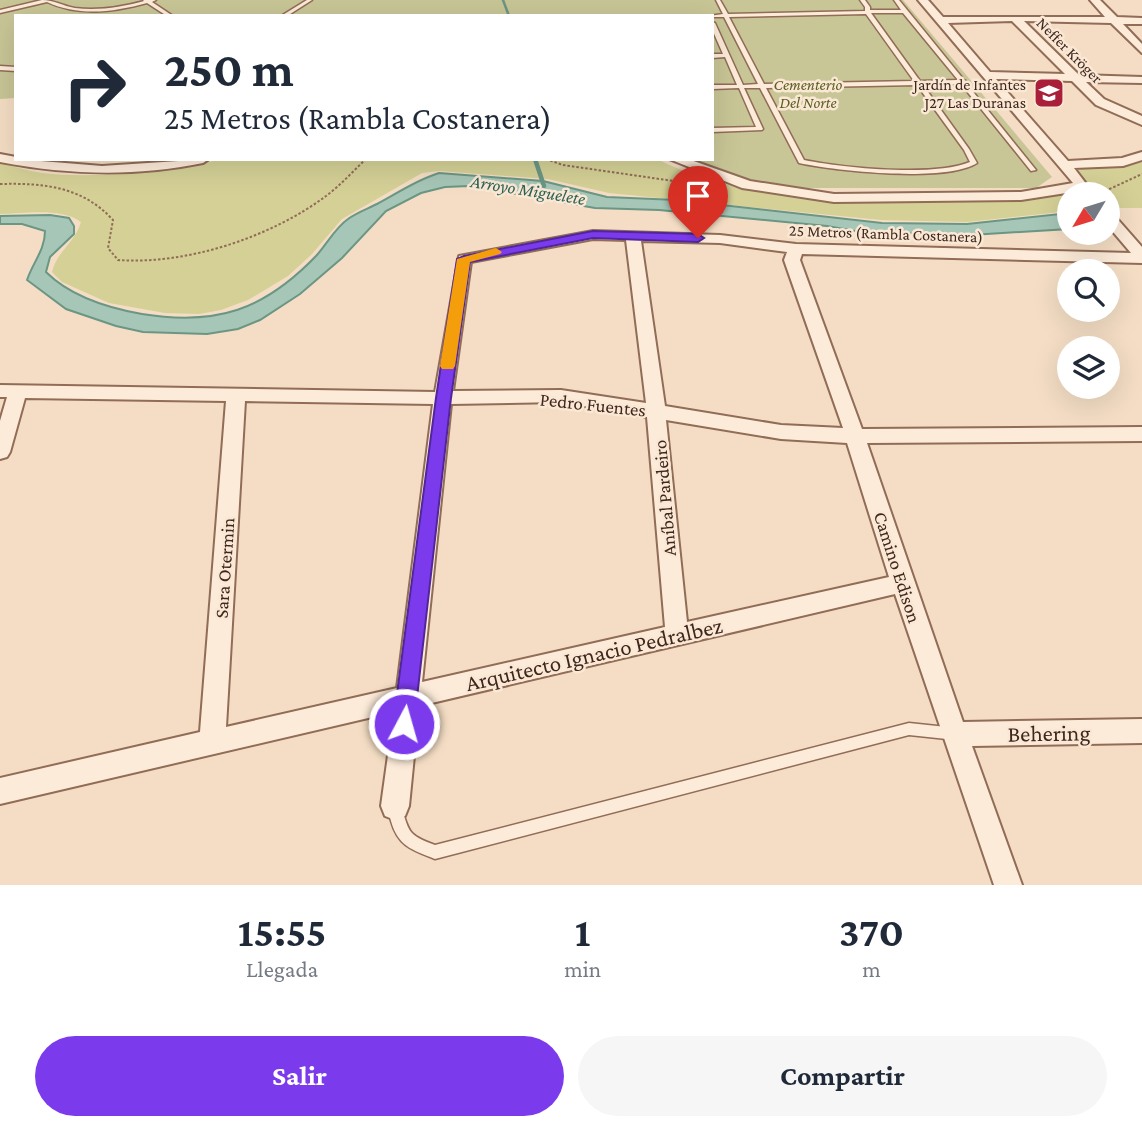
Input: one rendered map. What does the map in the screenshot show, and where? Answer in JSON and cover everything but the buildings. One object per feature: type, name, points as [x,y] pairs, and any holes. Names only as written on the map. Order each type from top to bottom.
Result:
[{"type":"street","points":[[923,0],[1078,182]]},
{"type":"street","points":[[1095,0],[1142,50]]},
{"type":"street","points":[[940,20],[1014,18],[1142,21]]},
{"type":"street","name":"Neffer Kröger","points":[[1014,18],[1100,102],[1142,121]]},
{"type":"street","points":[[987,75],[1142,80]]},
{"type":"street","points":[[1063,165],[1123,162],[1142,156]]},
{"type":"street","points":[[17,161],[63,169],[103,170],[185,161]]},
{"type":"street","points":[[681,161],[747,185],[834,198],[1021,196],[1057,193]]},
{"type":"street","points":[[1120,231],[1142,257]]},
{"type":"street","name":"25 Metros (Rambla Costanera)","points":[[443,398],[464,259],[577,236],[720,239],[796,249],[1142,257]]},
{"type":"street","name":"Aníbal Pardeiro","points":[[633,236],[656,411],[677,635]]},
{"type":"street","name":"Camino Edison","points":[[796,249],[792,260],[1008,885]]},
{"type":"street","points":[[0,453],[9,391]]},
{"type":"street","name":"Pedro Fuentes","points":[[9,391],[443,398],[561,396],[764,431],[855,436],[1142,434]]},
{"type":"street","name":"Sara Otermin","points":[[212,742],[236,393]]},
{"type":"street","points":[[395,806],[443,398]]},
{"type":"street","name":"Arquitecto Ignacio Pedralbez","points":[[0,791],[902,583]]},
{"type":"street","name":"Behering","points":[[956,734],[1142,731]]},
{"type":"lane","points":[[0,12],[48,0],[68,8],[88,9],[149,0],[168,14]]},
{"type":"lane","points":[[286,14],[310,0]]},
{"type":"lane","points":[[718,0],[764,84],[801,162],[846,168],[928,171],[968,168],[974,163],[967,150],[867,12],[868,7],[862,0]]},
{"type":"lane","points":[[896,0],[1033,170]]},
{"type":"lane","points":[[82,14],[88,9]]},
{"type":"lane","points":[[714,16],[905,11]]},
{"type":"lane","points":[[714,130],[760,129],[743,85],[715,36]]},
{"type":"lane","points":[[714,56],[727,55]]},
{"type":"lane","points":[[714,87],[964,82]]},
{"type":"lane","points":[[395,806],[398,828],[410,843],[435,852],[909,729],[956,734]]},
{"type":"path","points":[[0,184],[51,185],[76,192],[100,205],[113,220],[108,248],[118,260],[133,261],[197,254],[222,248],[278,225],[326,196],[364,161]]},
{"type":"path","points":[[1120,184],[1142,174]]},
{"type":"shaded area","points":[[213,161],[662,161],[728,185],[767,193],[885,202],[1057,195],[1057,212],[967,222],[881,220],[609,193],[548,179],[439,171],[422,173],[342,219],[312,254],[288,276],[248,300],[221,310],[199,314],[165,313],[109,303],[62,282],[52,272],[54,265],[75,236],[81,222],[63,214],[0,214],[0,163],[62,175],[157,171]]},
{"type":"shaded area","points":[[1142,162],[1142,208],[1120,208],[1120,182],[1087,182],[1077,171]]},
{"type":"green space","name":"Cementerio Del Norte","points":[[0,0],[903,0],[1052,177],[1036,188],[793,188],[753,181],[695,161],[714,161],[714,14],[14,14],[14,98],[0,99]]},
{"type":"water","name":"Arroyo Miguelete","points":[[439,173],[543,181],[607,197],[677,200],[882,223],[967,224],[1057,214],[1057,230],[971,235],[861,232],[827,226],[659,210],[595,208],[469,186],[445,187],[421,193],[386,211],[342,258],[300,294],[260,320],[238,329],[207,334],[143,332],[66,309],[27,280],[41,250],[45,231],[22,224],[0,224],[0,216],[50,215],[69,218],[74,226],[74,234],[50,257],[46,272],[56,281],[78,295],[116,308],[142,314],[194,318],[238,310],[277,290],[316,256],[348,219]]},
{"type":"waterway","points":[[503,0],[508,14]]},
{"type":"waterway","name":"Arroyo Miguelete","points":[[536,161],[544,186]]},
{"type":"slow traffic","points":[[447,366],[464,259],[496,252]]},
{"type":"place","name":"Jardín de Infantes J27 Las Duranas","points":[[1049,93]]},
{"type":"route","points":[[404,724],[443,398],[464,259],[577,236],[698,238]]}]
